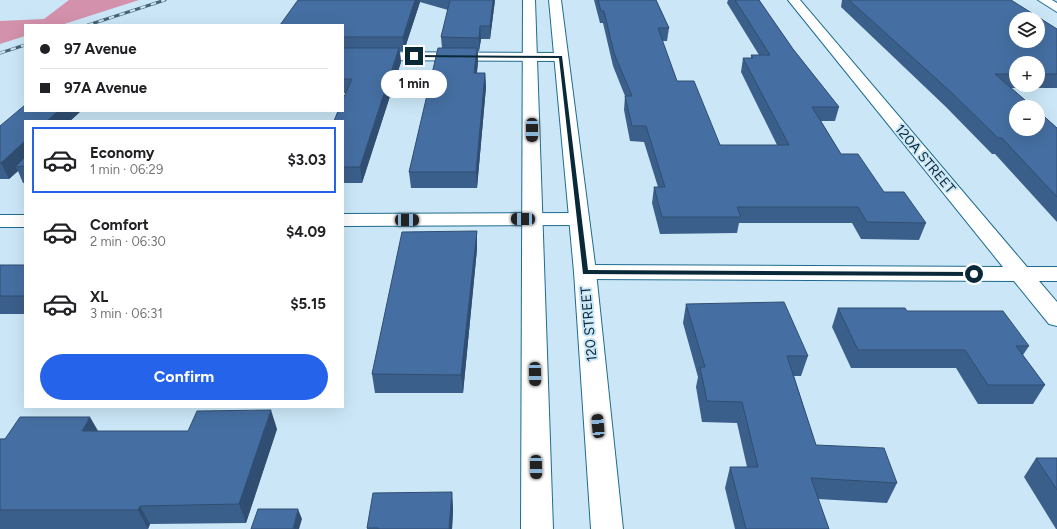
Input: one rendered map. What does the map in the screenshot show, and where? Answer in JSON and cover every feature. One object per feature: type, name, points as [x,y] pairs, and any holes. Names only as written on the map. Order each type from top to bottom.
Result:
[{"type":"main road","points":[[529,0],[537,529]]},
{"type":"main road","name":"120 STREET","points":[[555,0],[585,272],[607,529]]},
{"type":"main road","name":"120A STREET","points":[[794,0],[1057,318]]},
{"type":"main road","points":[[1044,0],[1057,8]]},
{"type":"main road","points":[[344,56],[561,57]]},
{"type":"main road","points":[[344,220],[578,219]]},
{"type":"main road","points":[[0,222],[24,221]]},
{"type":"main road","points":[[585,272],[1057,274]]},
{"type":"shaded area","points":[[69,0],[139,0],[64,24],[24,24],[24,36],[0,44],[0,21],[44,19]]},
{"type":"building","points":[[298,0],[415,0],[403,37],[344,37],[344,24],[281,24]]},
{"type":"building","points":[[450,0],[493,0],[490,26],[480,26],[479,38],[441,37]]},
{"type":"building","points":[[598,0],[656,0],[669,28],[658,28],[677,81],[694,81],[720,145],[789,145],[743,58],[753,58],[751,55],[770,55],[735,0],[759,0],[793,49],[839,107],[812,107],[841,154],[858,154],[884,192],[904,192],[926,223],[867,222],[858,207],[737,207],[741,217],[662,217],[654,187],[665,187],[646,126],[632,126],[625,96],[632,96],[614,53],[604,11],[601,11]]},
{"type":"building","points":[[849,0],[1011,0],[1030,12],[1009,12],[1009,48],[1045,48],[1045,21],[1057,29],[1057,74],[1045,74],[1045,56],[1009,56],[1009,74],[995,74],[1009,86],[1009,92],[1016,92],[1025,100],[1009,100],[1009,136],[1045,136],[1045,117],[1057,128],[1057,197],[1002,138],[998,138],[952,93]]},
{"type":"building","points":[[344,48],[399,48],[360,167],[344,167],[344,120],[334,120],[338,112],[344,112],[344,97],[352,79],[344,79]]},
{"type":"building","points":[[438,48],[477,48],[474,73],[485,73],[476,172],[409,172]]},
{"type":"building","points":[[24,106],[24,112],[57,112],[48,120],[24,120],[24,142],[1,163],[0,126]]},
{"type":"building","points":[[24,158],[24,166],[15,167]]},
{"type":"building","points":[[477,231],[461,375],[372,374],[402,232]]},
{"type":"building","points":[[0,265],[24,265],[24,296],[0,296]]},
{"type":"building","points":[[784,302],[808,356],[787,356],[816,445],[884,448],[897,483],[811,478],[829,529],[746,529],[730,467],[758,467],[742,402],[707,401],[700,367],[705,367],[686,304]]},
{"type":"building","points":[[838,308],[905,308],[907,311],[1003,311],[1029,346],[1016,346],[1045,385],[988,385],[965,350],[858,350]]},
{"type":"building","points":[[271,410],[239,504],[140,506],[138,510],[0,510],[0,439],[5,439],[20,417],[90,417],[82,431],[188,431],[197,411]]},
{"type":"building","points":[[1036,458],[1057,458],[1057,490]]},
{"type":"building","points":[[452,492],[449,529],[367,528],[373,493]]},
{"type":"building","points":[[258,509],[298,509],[293,529],[251,529]]},
{"type":"railway","points":[[91,24],[165,0]]},
{"type":"railway","points":[[0,53],[24,45]]},
{"type":"route","points":[[414,56],[561,57],[585,272],[974,274]]}]
